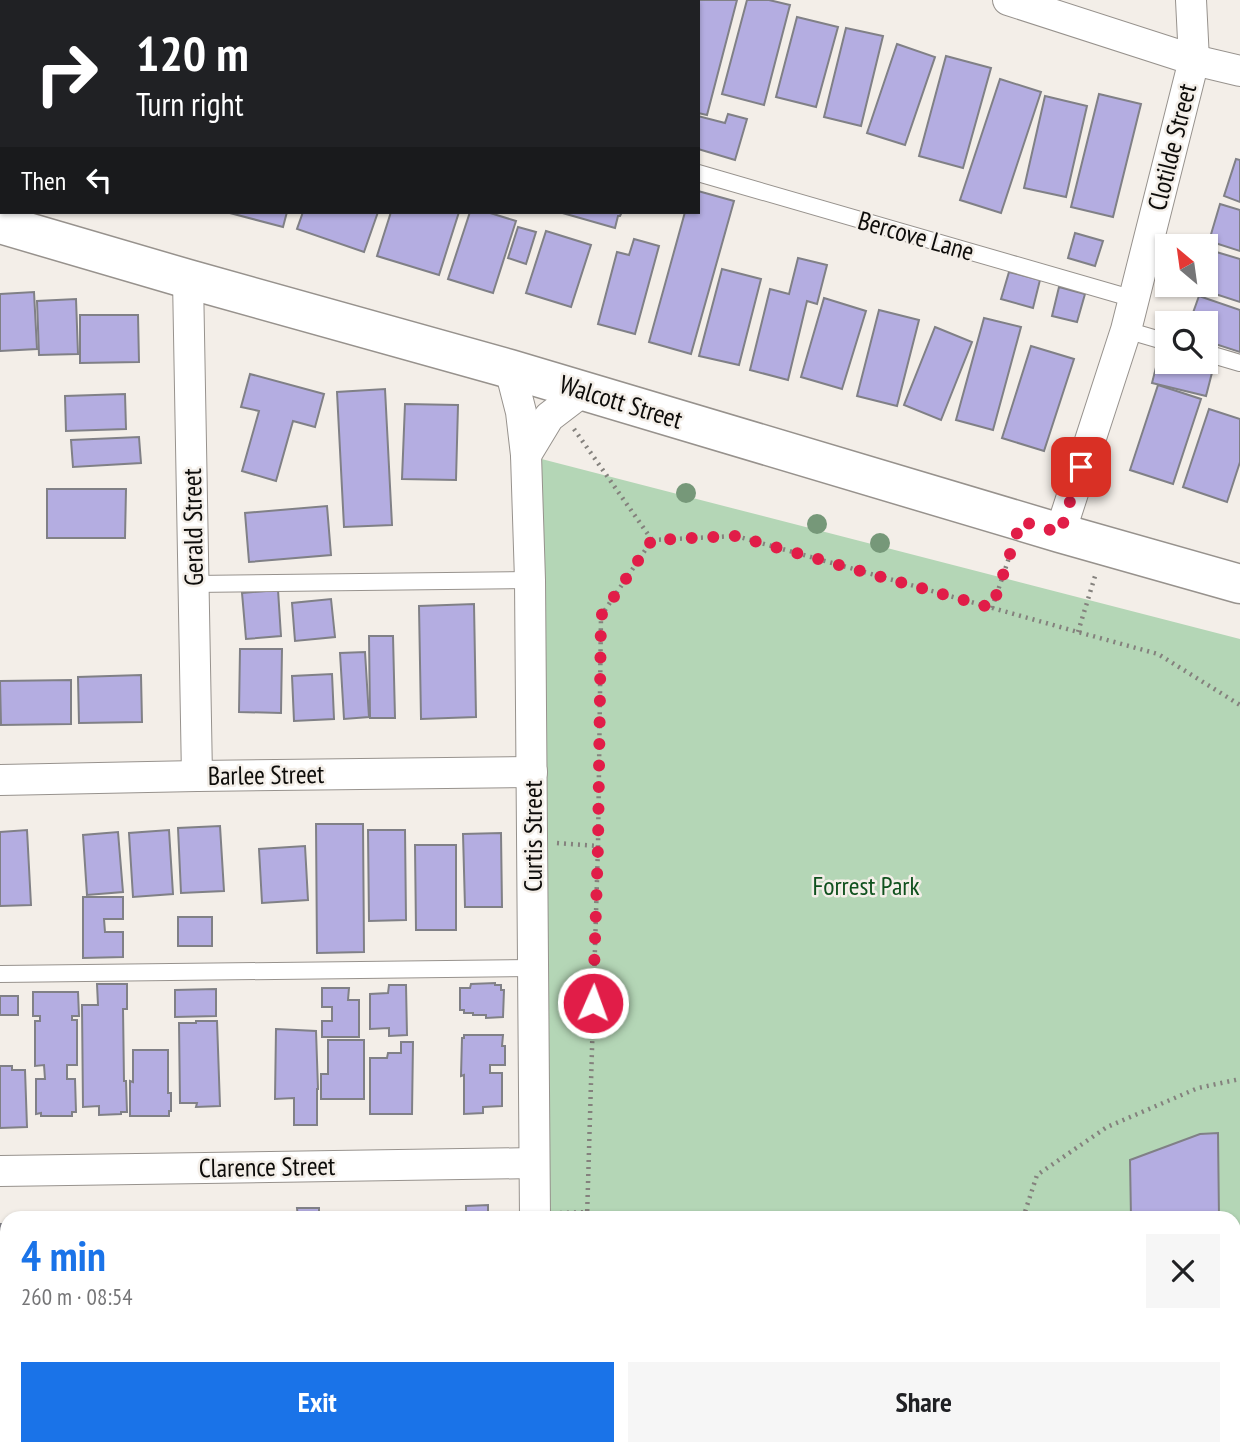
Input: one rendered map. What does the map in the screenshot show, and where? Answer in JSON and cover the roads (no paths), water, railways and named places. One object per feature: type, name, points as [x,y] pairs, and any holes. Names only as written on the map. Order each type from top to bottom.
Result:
[{"type":"main road","name":"Walcott Street","points":[[0,224],[510,369],[577,408],[1021,521],[1240,584]]},
{"type":"street","points":[[1008,0],[1195,60],[1240,71]]},
{"type":"street","name":"Clotilde Street","points":[[1060,533],[1126,330],[1195,60],[1191,0]]},
{"type":"street","name":"Gerald Street","points":[[188,279],[197,775]]},
{"type":"street","name":"Curtis Street","points":[[510,369],[521,412],[526,455],[530,580],[535,1211]]},
{"type":"street","points":[[526,455],[549,417],[577,408]]},
{"type":"street","name":"Barlee Street","points":[[0,780],[533,772]]},
{"type":"street","name":"Clarence Street","points":[[0,1171],[534,1163]]},
{"type":"lane","name":"Bercove Lane","points":[[700,174],[1134,299]]},
{"type":"lane","points":[[1126,330],[1155,338]]},
{"type":"lane","points":[[1218,356],[1240,362]]},
{"type":"lane","points":[[194,584],[530,580]]},
{"type":"lane","points":[[0,974],[533,968]]},
{"type":"park label","name":"Forrest Park","points":[[866,886]]}]
